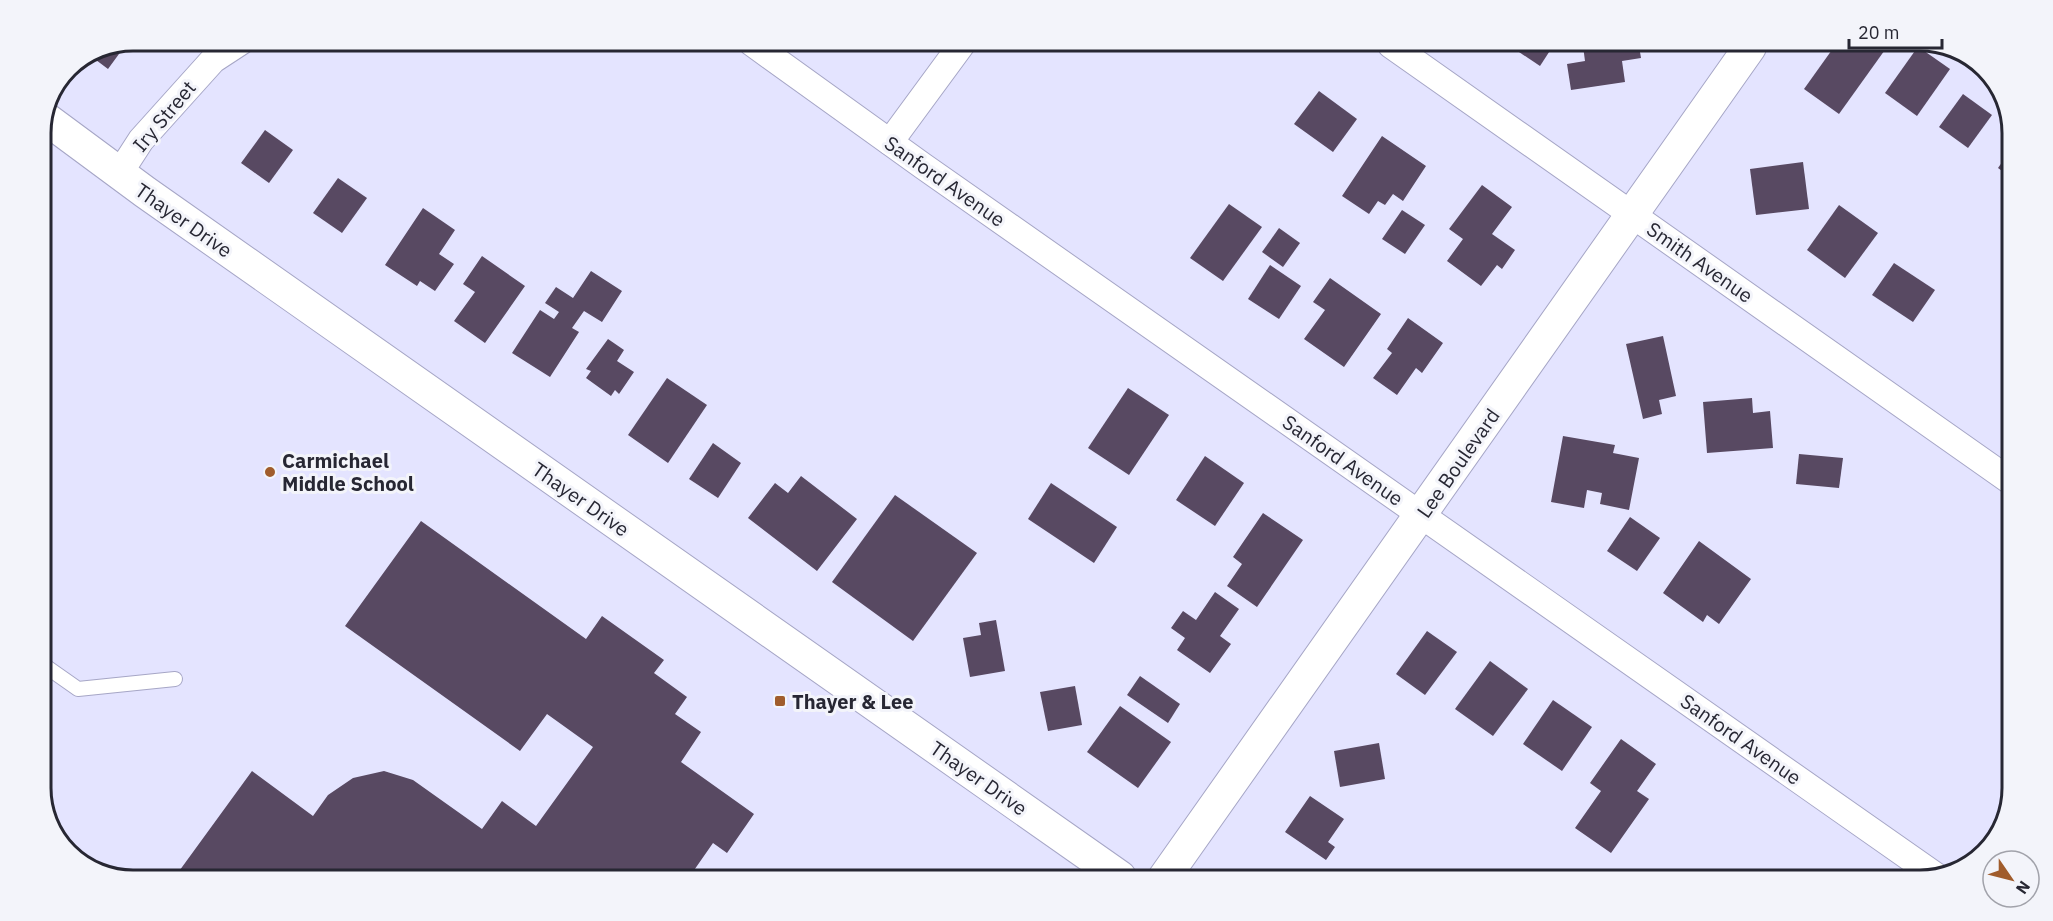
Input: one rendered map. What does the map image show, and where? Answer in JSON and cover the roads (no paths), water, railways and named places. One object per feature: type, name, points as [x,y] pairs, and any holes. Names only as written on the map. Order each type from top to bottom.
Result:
[{"type":"street","name":"Iry Street","points":[[118,174],[141,140],[213,60],[227,51]]},
{"type":"street","name":"Sanford Avenue","points":[[763,51],[1927,869]]},
{"type":"street","points":[[890,142],[957,51]]},
{"type":"street","name":"Smith Avenue","points":[[1399,51],[2002,475]]},
{"type":"street","name":"Lee Boulevard","points":[[1170,870],[1746,51]]},
{"type":"street","name":"Thayer Drive","points":[[52,123],[118,174],[1110,870]]},
{"type":"lane","points":[[51,670],[78,689],[175,679]]},
{"type":"place","name":"Carmichael Middle School","points":[[270,472]]},
{"type":"place","name":"Thayer & Lee","points":[[780,701]]}]
